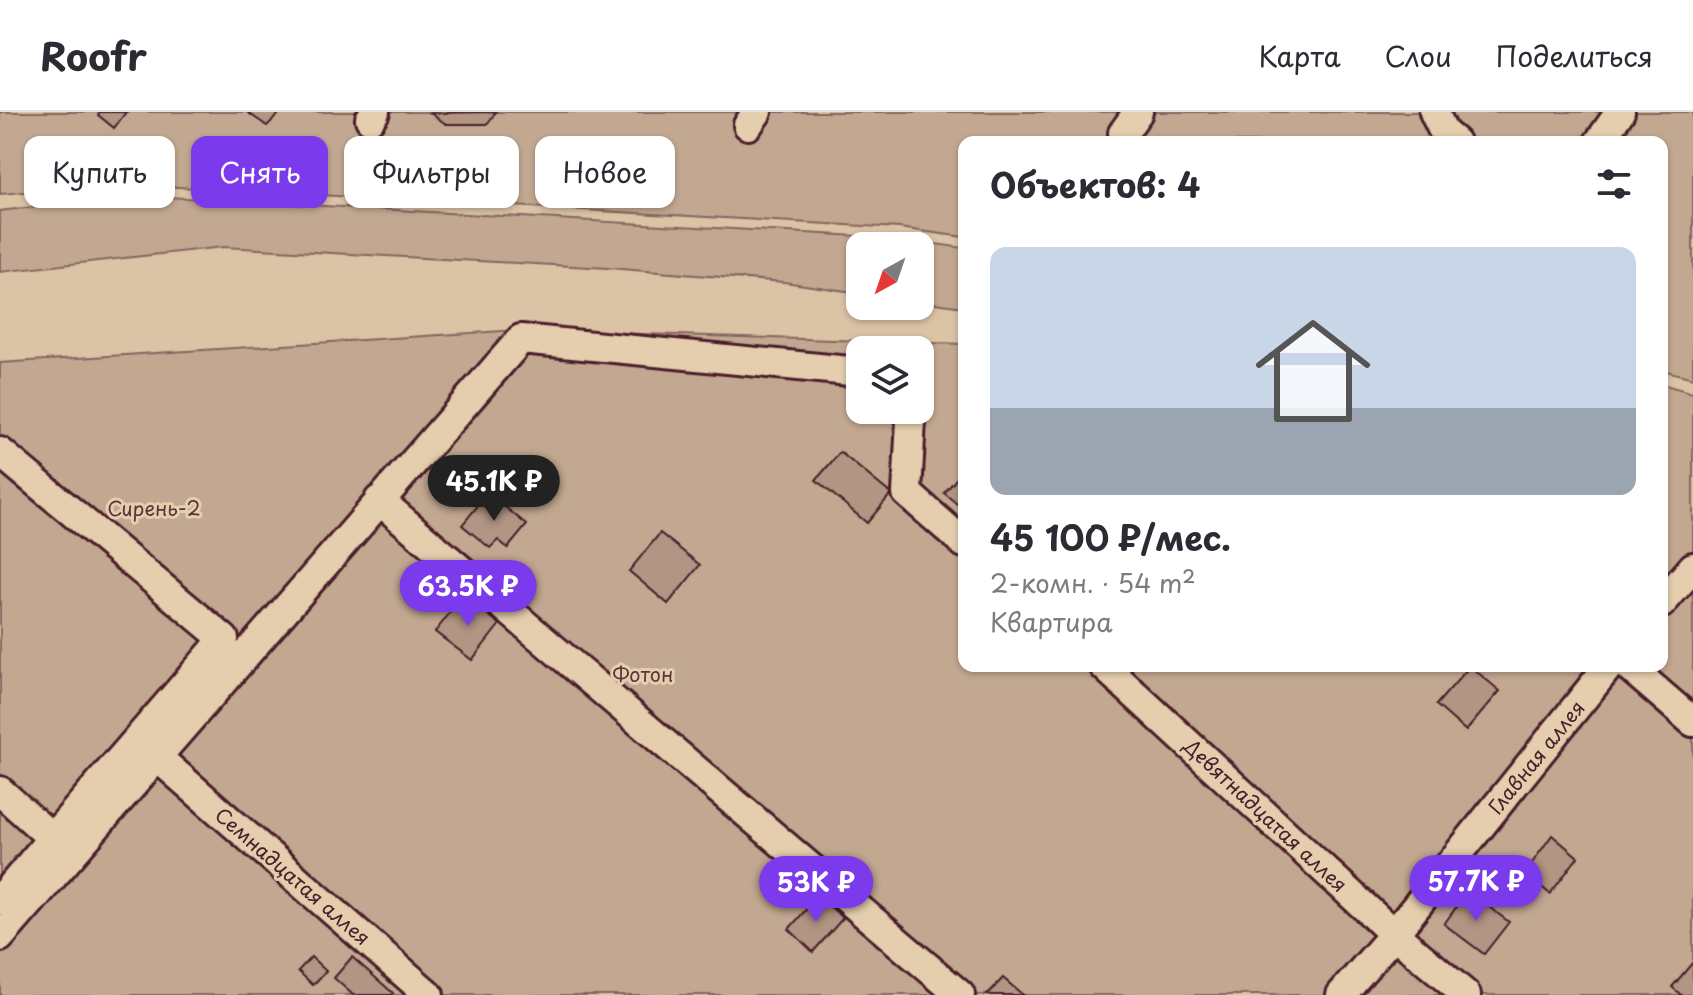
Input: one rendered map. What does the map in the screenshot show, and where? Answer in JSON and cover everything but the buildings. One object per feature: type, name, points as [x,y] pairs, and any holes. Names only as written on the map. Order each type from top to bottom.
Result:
[{"type":"street","points":[[1434,112],[1448,136]]},
{"type":"street","points":[[1603,136],[1620,112]]},
{"type":"street","points":[[0,937],[521,339],[846,371]]},
{"type":"street","points":[[911,424],[907,493],[958,538]]},
{"type":"street","points":[[0,452],[224,639],[0,900]]},
{"type":"street","points":[[379,500],[960,995]]},
{"type":"street","points":[[1668,596],[1693,567]]},
{"type":"street","name":"Девятнадцатая аллея","points":[[1110,672],[1394,934],[1466,995]]},
{"type":"street","name":"Главная аллея","points":[[1341,995],[1394,934],[1604,672]]},
{"type":"street","points":[[1635,672],[1693,722]]},
{"type":"street","name":"Семнадцатая аллея","points":[[157,757],[429,995]]},
{"type":"street","points":[[0,791],[52,838]]},
{"type":"green space","points":[[0,112],[1693,112],[1693,378],[1668,372],[1668,136],[958,136],[958,236],[899,228],[547,208],[675,208],[675,136],[535,136],[535,207],[519,206],[519,136],[344,136],[344,196],[328,196],[328,136],[191,136],[191,188],[175,187],[175,136],[24,136],[24,192],[0,194]]},
{"type":"green space","points":[[175,197],[191,198],[191,208],[328,206],[846,235],[846,291],[784,282],[608,268],[223,247],[0,272],[0,211],[25,208],[175,208]]},
{"type":"green space","points":[[934,244],[958,247],[958,306],[934,303]]},
{"type":"green space","name":"Фотон","points":[[518,330],[846,340],[846,424],[934,424],[934,343],[958,344],[958,672],[1668,672],[1668,386],[1693,393],[1693,995],[0,995],[0,363]]},
{"type":"park label","name":"Сирень-2","points":[[154,508]]}]
